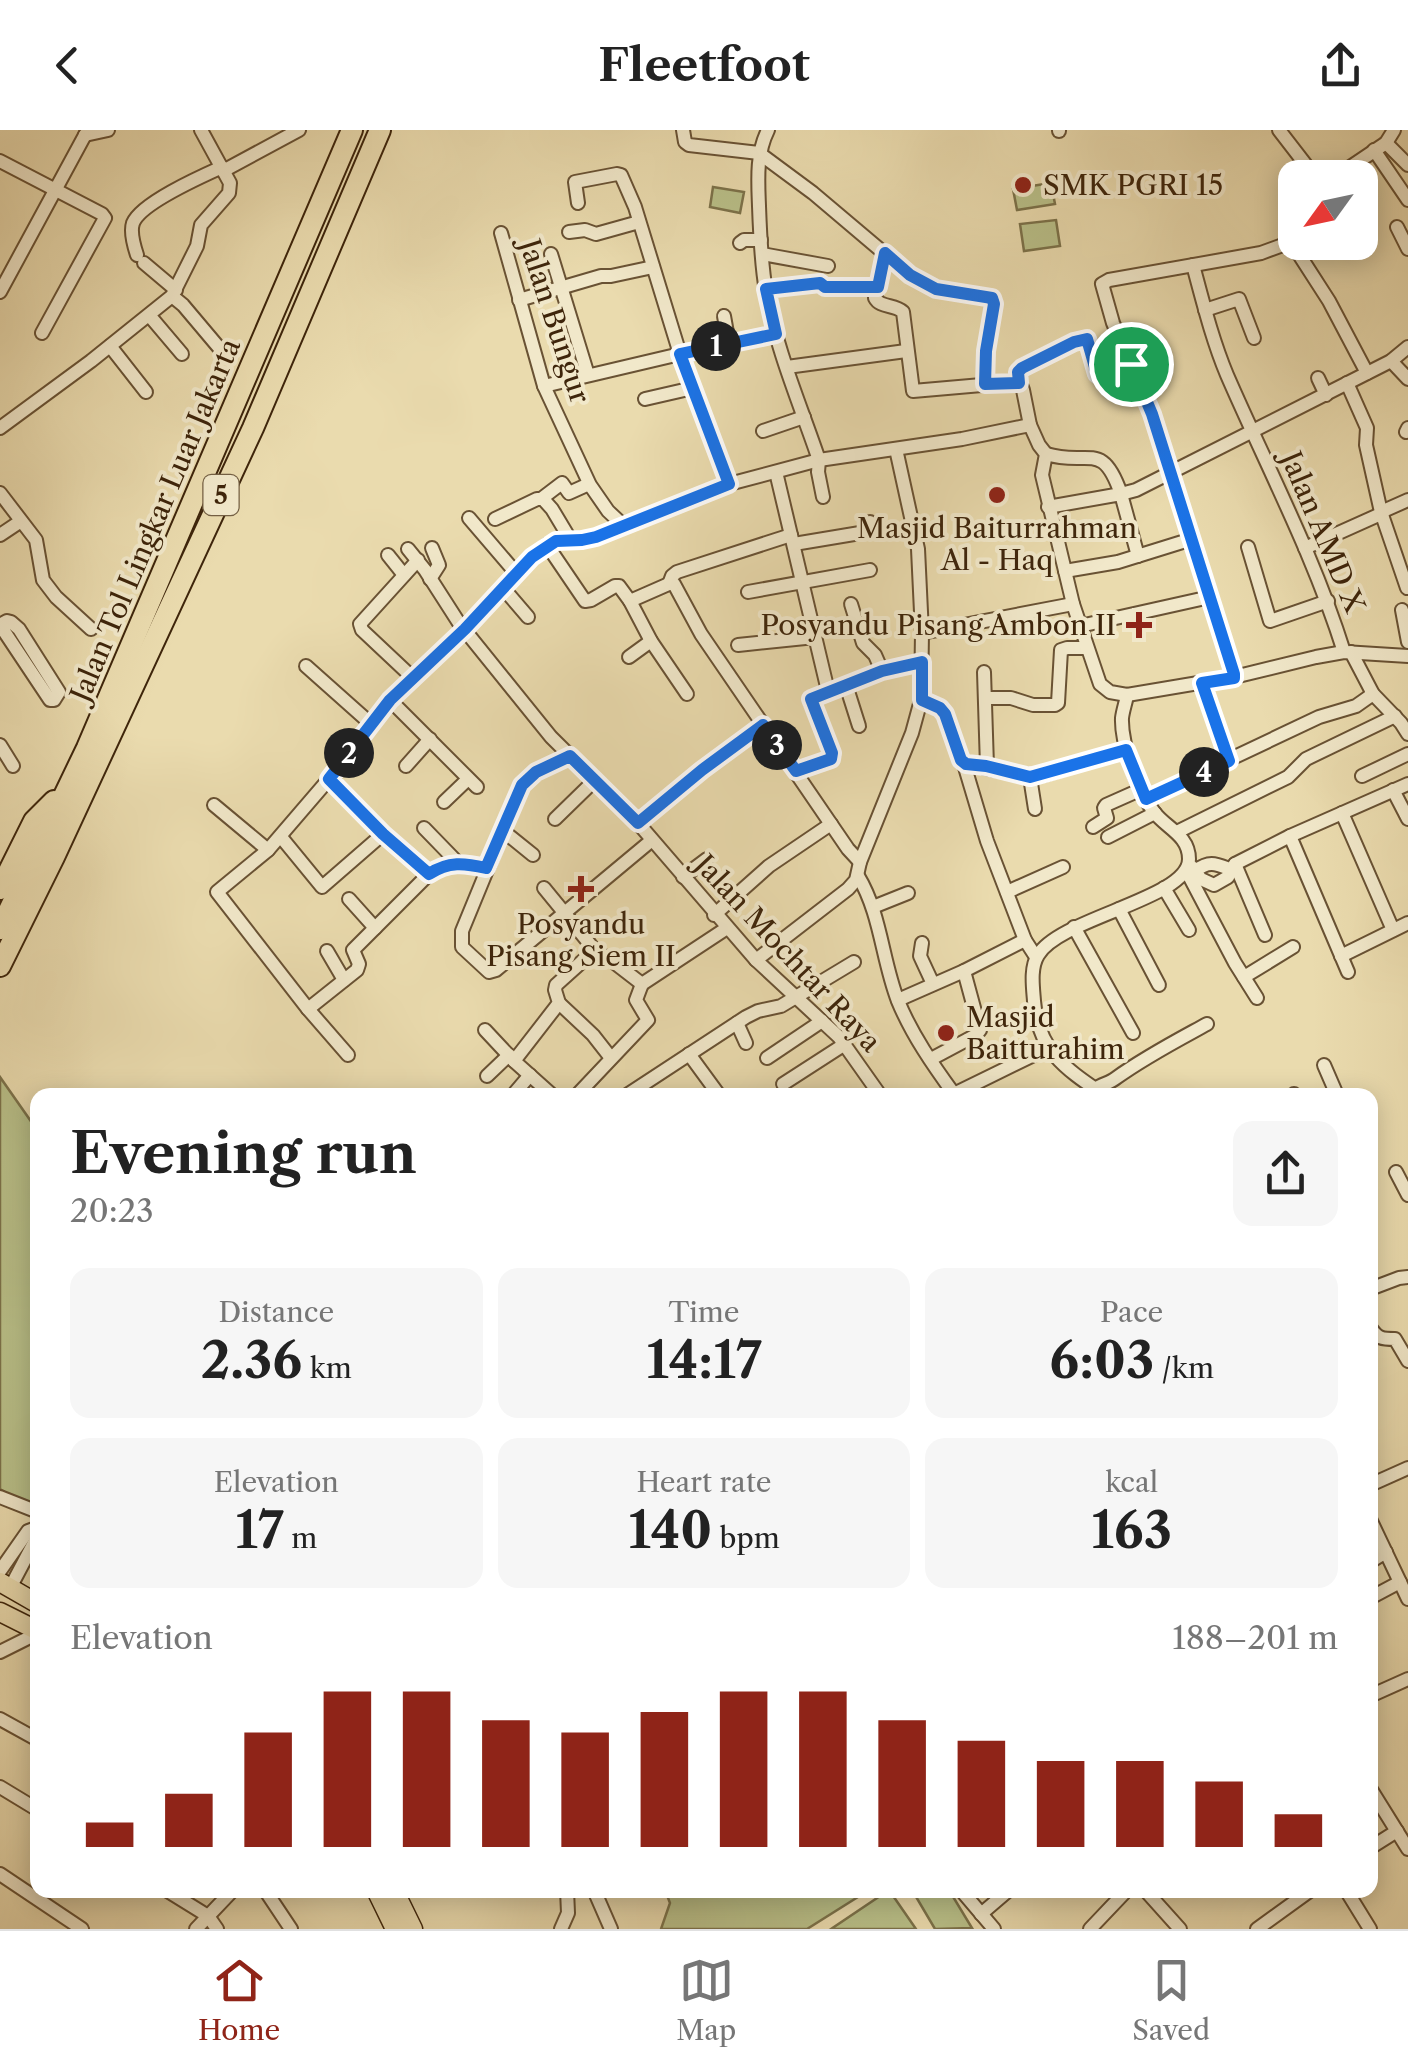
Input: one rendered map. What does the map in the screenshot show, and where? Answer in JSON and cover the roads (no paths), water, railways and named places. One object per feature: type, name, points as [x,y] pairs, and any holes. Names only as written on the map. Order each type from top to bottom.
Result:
[{"type":"highway","name":"Jalan Tol Lingkar Luar Jakarta","points":[[0,929],[87,748],[352,130]]},
{"type":"highway","name":"Jalan Tol Lingkar Luar Jakarta","points":[[1,967],[253,428],[380,130]]},
{"type":"highway","points":[[0,915],[69,766],[87,748]]},
{"type":"highway","points":[[0,889],[34,821],[54,801]]},
{"type":"main road","points":[[5,1585],[30,1599]]},
{"type":"main road","points":[[0,1612],[30,1628]]},
{"type":"main road","points":[[380,1898],[395,1929]]},
{"type":"main road","points":[[398,1898],[413,1929]]},
{"type":"street","points":[[0,292],[56,190],[80,133],[108,130]]},
{"type":"street","points":[[0,428],[174,293],[197,246],[201,225],[228,193],[230,183],[202,130]]},
{"type":"street","points":[[226,356],[141,259],[134,245],[132,225],[156,201],[187,183],[299,130]]},
{"type":"street","points":[[682,130],[689,145],[759,152],[910,275],[936,289],[992,298],[985,384]]},
{"type":"street","points":[[768,130],[759,152],[758,194],[766,289],[776,334],[819,460],[824,496]]},
{"type":"street","points":[[1278,130],[1302,160]]},
{"type":"street","points":[[1360,160],[1394,130]]},
{"type":"street","points":[[1380,146],[1408,165]]},
{"type":"street","points":[[1380,146],[1408,200]]},
{"type":"street","points":[[0,162],[105,218],[42,333]]},
{"type":"street","points":[[578,203],[575,182],[619,174],[635,207],[680,354],[729,484]]},
{"type":"street","points":[[569,232],[596,234],[639,222]]},
{"type":"street","points":[[1397,227],[1408,248]]},
{"type":"street","name":"Jalan Bungur","points":[[501,233],[544,386],[589,484],[624,526]]},
{"type":"street","points":[[740,244],[744,240],[828,266]]},
{"type":"street","points":[[1234,678],[1152,414],[1104,300],[1102,284],[1261,253],[1278,245]]},
{"type":"street","points":[[885,253],[875,298],[876,302],[900,308],[902,312],[914,392],[1019,383]]},
{"type":"street","points":[[551,254],[588,375]]},
{"type":"street","points":[[1306,260],[1368,372]]},
{"type":"street","name":"Jalan AMD X","points":[[1193,265],[1227,376],[1348,652],[1374,694],[1407,729]]},
{"type":"street","points":[[519,300],[600,276],[653,267]]},
{"type":"street","points":[[766,289],[820,283],[825,287],[878,287]]},
{"type":"street","points":[[1205,310],[1238,299],[1254,338]]},
{"type":"street","points":[[149,315],[182,354]]},
{"type":"street","points":[[724,316],[729,344]]},
{"type":"street","points":[[544,386],[776,334]]},
{"type":"street","points":[[1131,364],[1097,374],[1087,339],[1018,372],[1030,425],[1046,454],[1105,462],[1122,494],[1138,556]]},
{"type":"street","points":[[110,346],[146,392]]},
{"type":"street","points":[[1048,507],[1136,490],[1391,362],[1408,347]]},
{"type":"street","points":[[787,368],[906,352]]},
{"type":"street","points":[[1391,362],[1408,379]]},
{"type":"street","points":[[1318,378],[1326,394]]},
{"type":"street","points":[[1347,383],[1368,428],[1366,445],[1382,512],[1407,588]]},
{"type":"street","points":[[644,399],[693,388]]},
{"type":"street","points":[[763,430],[804,416]]},
{"type":"street","points":[[348,1055],[218,892],[268,850],[390,700],[465,629],[516,573],[556,541],[588,540],[729,484],[819,460],[1030,425]]},
{"type":"street","points":[[756,960],[848,889],[922,700],[918,549],[896,450]]},
{"type":"street","points":[[1046,454],[1042,475],[1048,507],[1080,626],[1102,686],[1122,694],[1234,678],[1316,656],[1348,652],[1408,656]]},
{"type":"street","points":[[776,472],[828,692]]},
{"type":"street","points":[[495,520],[541,499],[562,482],[569,492],[589,484]]},
{"type":"street","points":[[0,492],[38,548],[43,580],[91,629]]},
{"type":"street","points":[[541,499],[568,538]]},
{"type":"street","points":[[1305,548],[1408,500]]},
{"type":"street","points":[[469,518],[516,573]]},
{"type":"street","points":[[0,536],[20,521]]},
{"type":"street","points":[[669,584],[675,573],[792,539],[866,532],[870,522]]},
{"type":"street","points":[[1065,571],[1192,540]]},
{"type":"street","points":[[548,545],[585,601],[616,586],[630,601],[651,642],[687,694]]},
{"type":"street","points":[[1248,547],[1270,621],[1328,601]]},
{"type":"street","points":[[430,580],[439,565],[432,548]]},
{"type":"street","points":[[388,555],[404,574],[360,624],[412,678]]},
{"type":"street","name":"Jalan Mochtar Raya","points":[[404,574],[413,555],[465,629],[551,737],[638,823],[756,960],[845,1044],[875,1088]]},
{"type":"street","points":[[748,592],[870,570]]},
{"type":"street","points":[[630,601],[674,584],[701,634],[848,849],[873,907],[898,1000],[916,1038],[954,1088]]},
{"type":"street","points":[[504,588],[528,617]]},
{"type":"street","points":[[1080,626],[1210,597]]},
{"type":"street","points":[[851,604],[863,643],[873,652],[882,671]]},
{"type":"street","points":[[922,634],[1074,604]]},
{"type":"street","points":[[1402,610],[1408,642]]},
{"type":"street","points":[[11,622],[19,628],[59,692],[52,700],[50,700],[0,624],[11,622]]},
{"type":"street","points":[[738,645],[816,637]]},
{"type":"street","points":[[629,656],[651,642]]},
{"type":"street","points":[[985,698],[1055,705],[1060,693],[1061,650],[1087,648]]},
{"type":"street","points":[[833,758],[812,698],[882,671],[922,662]]},
{"type":"street","points":[[306,666],[370,724]]},
{"type":"street","points":[[984,672],[986,766]]},
{"type":"street","points":[[1202,683],[1229,761]]},
{"type":"street","points":[[846,685],[859,726]]},
{"type":"street","points":[[1122,694],[1126,750],[1144,794],[1155,813],[1177,832],[1186,846],[1190,868],[1257,998]]},
{"type":"street","points":[[1092,828],[1107,818],[1106,805],[1229,761],[1320,718],[1356,706],[1374,694]]},
{"type":"street","points":[[390,700],[472,783],[444,802]]},
{"type":"street","points":[[922,700],[945,714],[978,817],[1025,940],[1036,957]]},
{"type":"street","points":[[1177,832],[1288,777],[1306,759],[1394,716]]},
{"type":"street","points":[[638,823],[763,725]]},
{"type":"street","points":[[406,766],[430,739]]},
{"type":"street","points":[[0,745],[13,766]]},
{"type":"street","points":[[964,764],[1030,777],[1126,750]]},
{"type":"street","points":[[796,771],[849,753]]},
{"type":"street","points":[[1362,776],[1408,754]]},
{"type":"street","points":[[570,756],[536,772],[522,785],[462,931],[461,943],[489,972],[503,965],[652,840]]},
{"type":"street","points":[[1030,777],[1035,809]]},
{"type":"street","points":[[329,779],[429,874]]},
{"type":"street","points":[[555,819],[595,780]]},
{"type":"street","points":[[1190,868],[1200,879],[1214,885],[1228,877],[1234,867],[1290,836],[1408,784]]},
{"type":"street","points":[[1393,790],[1408,819]]},
{"type":"street","points":[[214,805],[268,850]]},
{"type":"street","points":[[1108,836],[1155,813]]},
{"type":"street","points":[[1342,813],[1392,930]]},
{"type":"street","points":[[714,915],[769,866],[831,824]]},
{"type":"street","points":[[424,828],[458,863]]},
{"type":"street","points":[[502,830],[532,856]]},
{"type":"street","points":[[281,836],[322,888],[383,834]]},
{"type":"street","points":[[1290,836],[1348,972]]},
{"type":"street","points":[[683,877],[707,859]]},
{"type":"street","points":[[308,1009],[359,967],[353,950],[429,874],[458,863],[486,868]]},
{"type":"street","points":[[1094,1088],[1060,1063],[1048,1048],[1035,1009],[1036,957],[1074,927],[1154,894],[1190,868],[1204,864],[1234,867]]},
{"type":"street","points":[[1007,892],[1064,867]]},
{"type":"street","points":[[1234,867],[1265,935]]},
{"type":"street","points":[[544,888],[598,954],[642,984]]},
{"type":"street","points":[[1164,888],[1189,930]]},
{"type":"street","points":[[873,907],[908,893]]},
{"type":"street","points":[[349,899],[376,928]]},
{"type":"street","points":[[1119,909],[1159,985]]},
{"type":"street","points":[[1341,956],[1408,922]]},
{"type":"street","points":[[1074,927],[1133,1034]]},
{"type":"street","points":[[584,1088],[648,1020],[636,1000],[642,984],[727,928]]},
{"type":"street","points":[[898,1000],[1025,940]]},
{"type":"street","points":[[922,943],[920,956],[933,984]]},
{"type":"street","points":[[1244,976],[1293,947]]},
{"type":"street","points":[[327,951],[344,980]]},
{"type":"street","points":[[598,954],[586,958],[554,990],[558,1003],[610,1058]]},
{"type":"street","points":[[638,1088],[750,1014],[776,1008],[854,962]]},
{"type":"street","points":[[931,1059],[980,1030],[964,971]]},
{"type":"street","points":[[486,1076],[513,1057],[558,1003]]},
{"type":"street","points":[[767,1058],[822,1021]]},
{"type":"street","points":[[736,1023],[746,1044]]},
{"type":"street","points":[[1102,1088],[1104,1083],[1114,1081],[1132,1066],[1207,1024]]},
{"type":"street","points":[[485,1030],[544,1088]]},
{"type":"street","points":[[783,1084],[845,1044]]},
{"type":"street","points":[[968,1088],[1048,1048]]},
{"type":"street","points":[[689,1054],[714,1088]]},
{"type":"street","points":[[1324,1065],[1334,1088]]},
{"type":"street","points":[[520,1088],[530,1075]]},
{"type":"street","points":[[1396,1172],[1408,1195]]},
{"type":"street","points":[[1378,1286],[1408,1276]]},
{"type":"street","points":[[1378,1337],[1395,1339],[1408,1362]]},
{"type":"street","points":[[1378,1482],[1408,1468]]},
{"type":"street","points":[[0,1497],[30,1509]]},
{"type":"street","points":[[0,1571],[30,1530]]},
{"type":"street","points":[[1378,1536],[1408,1599]]},
{"type":"street","points":[[5,1585],[30,1548]]},
{"type":"street","points":[[1378,1557],[1386,1552]]},
{"type":"street","points":[[1378,1594],[1400,1582]]},
{"type":"street","points":[[0,1652],[30,1636]]},
{"type":"street","points":[[1378,1693],[1408,1680]]},
{"type":"street","points":[[0,1719],[30,1736]]},
{"type":"street","points":[[0,1787],[30,1805]]},
{"type":"street","points":[[1378,1801],[1408,1849]]},
{"type":"street","points":[[1378,1843],[1397,1831]]},
{"type":"street","points":[[0,1874],[30,1894]]},
{"type":"street","points":[[36,1898],[82,1929]]},
{"type":"street","points":[[179,1898],[208,1916],[217,1929]]},
{"type":"street","points":[[196,1929],[225,1898]]},
{"type":"street","points":[[270,1898],[291,1929]]},
{"type":"street","points":[[561,1929],[568,1913],[567,1898]]},
{"type":"street","points":[[597,1898],[610,1929]]},
{"type":"street","points":[[968,1898],[994,1929]]},
{"type":"street","points":[[981,1914],[1000,1898]]},
{"type":"street","points":[[1090,1929],[1120,1898]]},
{"type":"street","points":[[1152,1898],[1180,1929]]},
{"type":"street","points":[[1257,1929],[1300,1898]]},
{"type":"street","points":[[1351,1898],[1370,1929]]},
{"type":"street","points":[[1277,1916],[1285,1929]]},
{"type":"place","name":"SMK PGRI 15","points":[[1023,185]]},
{"type":"place","name":"Masjid Baiturrahman Al - Haq","points":[[997,495]]},
{"type":"place","name":"Posyandu Pisang Ambon II","points":[[1139,625]]},
{"type":"place","name":"Posyandu Pisang Siem II","points":[[581,889]]},
{"type":"place","name":"Masjid Baitturahim","points":[[946,1033]]}]
